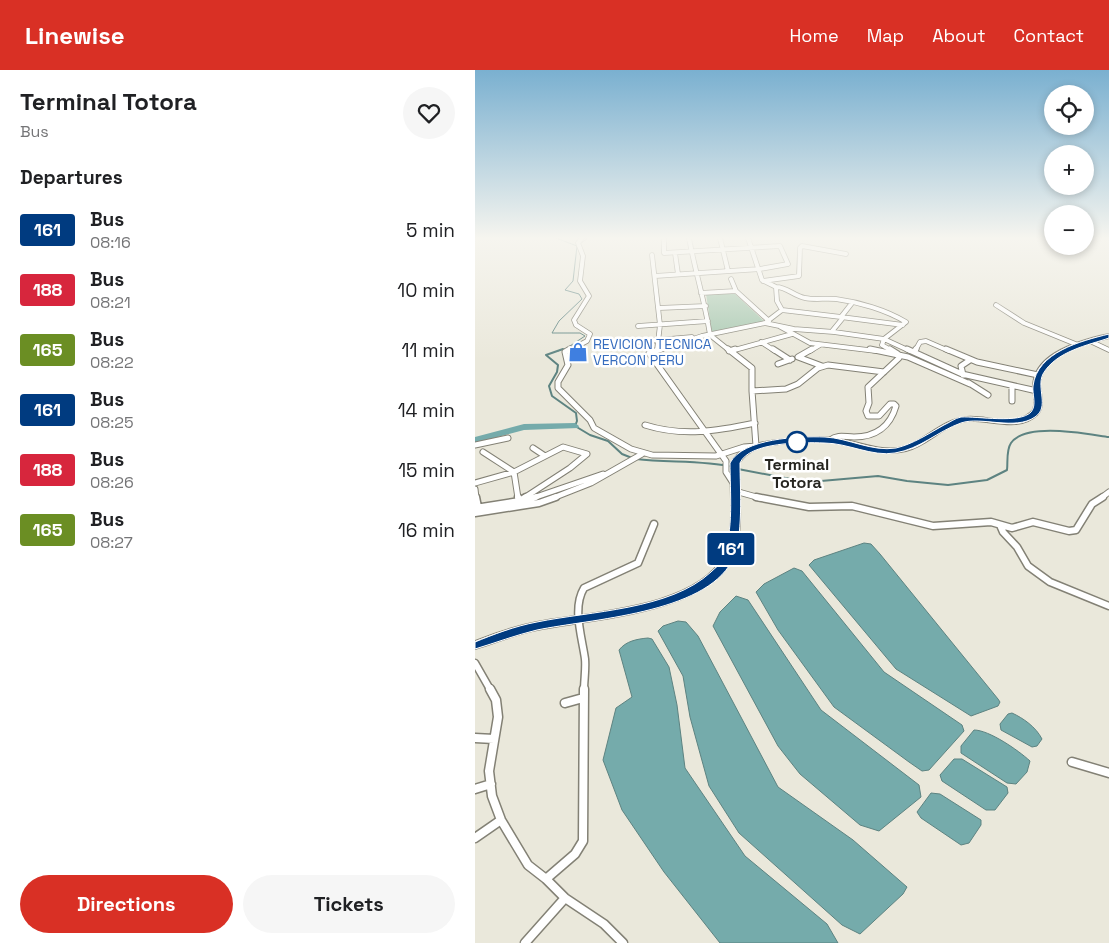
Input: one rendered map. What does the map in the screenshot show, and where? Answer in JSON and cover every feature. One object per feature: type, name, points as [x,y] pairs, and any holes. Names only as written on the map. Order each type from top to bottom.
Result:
[{"type":"highway","points":[[475,645],[535,626],[610,614],[679,597],[709,580],[728,559],[733,542],[735,485],[731,462],[756,446],[771,443],[830,440],[882,451],[905,449],[960,420],[975,418],[1015,421],[1028,418],[1033,415],[1039,405],[1037,391],[1038,375],[1050,361],[1078,345],[1109,336]]},
{"type":"street","points":[[580,279],[581,285],[588,292],[589,296],[574,320],[576,325],[590,334],[587,341],[565,352],[568,365],[558,382],[559,388],[569,401],[590,420],[594,428],[642,454],[722,456],[756,446],[752,370],[710,335],[706,306],[697,279]]},
{"type":"street","points":[[655,279],[660,325],[657,350]]},
{"type":"street","points":[[731,279],[736,291],[767,322],[779,326],[884,339],[962,374],[1037,391]]},
{"type":"street","points":[[763,281],[779,279]]},
{"type":"street","points":[[763,281],[776,287],[783,287],[806,298],[833,299],[852,303],[906,322],[884,339],[881,345],[868,349]]},
{"type":"street","points":[[776,287],[777,301],[782,310]]},
{"type":"street","points":[[701,292],[736,291]]},
{"type":"street","points":[[834,332],[833,330],[842,319],[841,317],[852,303]]},
{"type":"street","points":[[996,305],[1004,312],[1036,328],[1078,345]]},
{"type":"street","points":[[659,308],[706,306]]},
{"type":"street","points":[[635,342],[710,335],[767,322],[782,310],[903,325]]},
{"type":"street","points":[[638,326],[708,321]]},
{"type":"street","points":[[779,326],[810,343],[868,349],[909,357],[948,376],[970,384],[988,395]]},
{"type":"street","points":[[729,351],[792,334]]},
{"type":"street","points":[[702,336],[649,354],[722,456],[731,462],[724,470],[735,485],[776,502],[809,507],[852,506],[933,526],[991,522],[1012,528],[1037,522],[1074,531],[1092,504],[1109,492]]},
{"type":"street","points":[[914,352],[920,342],[927,341],[970,360],[1038,375]]},
{"type":"street","points":[[1090,341],[1109,350]]},
{"type":"street","points":[[761,342],[791,360]]},
{"type":"street","points":[[778,364],[798,357],[820,345]]},
{"type":"street","points":[[830,440],[837,436],[862,437],[870,435],[878,432],[892,421],[894,404],[889,404],[879,416],[868,416],[866,411],[869,402],[868,387],[883,372],[896,363],[899,358],[897,354],[881,345]]},
{"type":"street","points":[[798,357],[822,366],[840,365],[883,372]]},
{"type":"street","points":[[970,360],[961,366],[962,374],[970,384]]},
{"type":"street","points":[[752,392],[786,388],[798,384],[822,366]]},
{"type":"street","points":[[1012,386],[1012,401]]},
{"type":"street","points":[[645,425],[666,432],[707,433],[755,423]]},
{"type":"street","points":[[475,445],[508,438]]},
{"type":"street","points":[[475,483],[514,472],[563,447],[587,455],[519,501]]},
{"type":"street","points":[[533,448],[545,456]]},
{"type":"street","points":[[483,452],[514,472],[519,501]]},
{"type":"street","points":[[476,510],[539,503],[581,487],[642,454]]},
{"type":"street","points":[[476,510],[519,501],[594,476],[610,473]]},
{"type":"street","points":[[475,489],[476,510]]},
{"type":"street","points":[[546,879],[581,848],[583,841],[583,698],[585,661],[579,619],[581,591],[638,563],[654,524]]},
{"type":"street","points":[[1001,525],[1002,530],[1017,547],[1028,566],[1050,582],[1109,606]]},
{"type":"street","points":[[476,667],[496,700],[498,716],[489,771],[501,820],[528,865],[546,879],[565,898],[604,924],[623,943]]},
{"type":"street","points":[[565,703],[583,698]]},
{"type":"street","points":[[475,738],[494,739]]},
{"type":"street","points":[[1072,762],[1086,764],[1109,773]]},
{"type":"street","points":[[475,789],[491,784]]},
{"type":"street","points":[[475,838],[501,820]]},
{"type":"street","points":[[525,943],[565,898]]},
{"type":"green space","points":[[733,292],[765,322],[712,334],[706,294]]},
{"type":"water","points":[[864,543],[871,544],[880,554],[998,699],[1000,702],[998,706],[971,716],[896,669],[809,565],[814,560]]},
{"type":"water","points":[[794,568],[802,571],[884,672],[962,725],[964,731],[929,770],[922,771],[834,707],[778,630],[756,592],[764,584]]},
{"type":"water","points":[[736,596],[748,600],[821,710],[919,785],[921,797],[879,831],[860,825],[800,774],[778,746],[713,626],[720,612]]},
{"type":"water","points":[[678,621],[686,622],[698,636],[778,787],[853,840],[907,887],[903,894],[860,934],[842,925],[739,833],[709,786],[690,717],[683,676],[658,631],[663,626]]},
{"type":"water","points":[[652,639],[669,667],[677,705],[685,768],[745,856],[827,924],[838,943],[720,943],[664,872],[622,810],[603,760],[616,708],[632,697],[619,650],[625,644],[632,641]]},
{"type":"water","points":[[1012,713],[1029,723],[1036,731],[1042,739],[1037,746],[1032,747],[1001,730],[1000,724],[1008,714]]},
{"type":"water","points":[[974,730],[995,737],[1011,746],[1030,761],[1027,772],[1016,784],[1007,783],[961,753],[961,746]]},
{"type":"water","points":[[954,759],[962,759],[1007,787],[1008,793],[995,810],[986,810],[942,781],[940,775]]},
{"type":"water","points":[[931,793],[940,794],[981,820],[981,825],[969,843],[961,845],[921,818],[917,812]]},
{"type":"waterway","points":[[558,351],[567,348],[585,336],[580,333],[552,333],[559,321],[582,299],[579,294],[565,290],[573,279]]},
{"type":"waterway","points":[[563,349],[546,355],[558,365],[557,372],[549,386],[552,396],[576,413],[577,421],[575,426],[590,435],[608,441],[622,454],[632,458]]},
{"type":"waterway","points":[[475,440],[524,427],[575,426]]},
{"type":"waterway","points":[[738,469],[801,481],[878,476],[948,485],[987,480],[1007,470],[1009,446],[1019,437],[1029,433],[1057,431],[1109,437]]},
{"type":"waterway","points":[[636,459],[709,463],[733,467]]},
{"type":"bus line","name":"161","points":[[475,645],[535,626],[610,614],[651,605],[679,597],[705,584],[722,568],[728,559],[735,529],[735,463],[738,456],[746,450],[771,443],[835,440],[882,451],[895,451],[913,446],[960,420],[975,418],[997,421],[1022,420],[1033,415],[1037,410],[1039,405],[1037,391],[1038,375],[1050,361],[1073,347],[1109,336]]},
{"type":"place","name":"REVICION TECNICA VERCON PERU","points":[[578,352]]},
{"type":"place","name":"Terminal Totora","points":[[797,442]]}]
